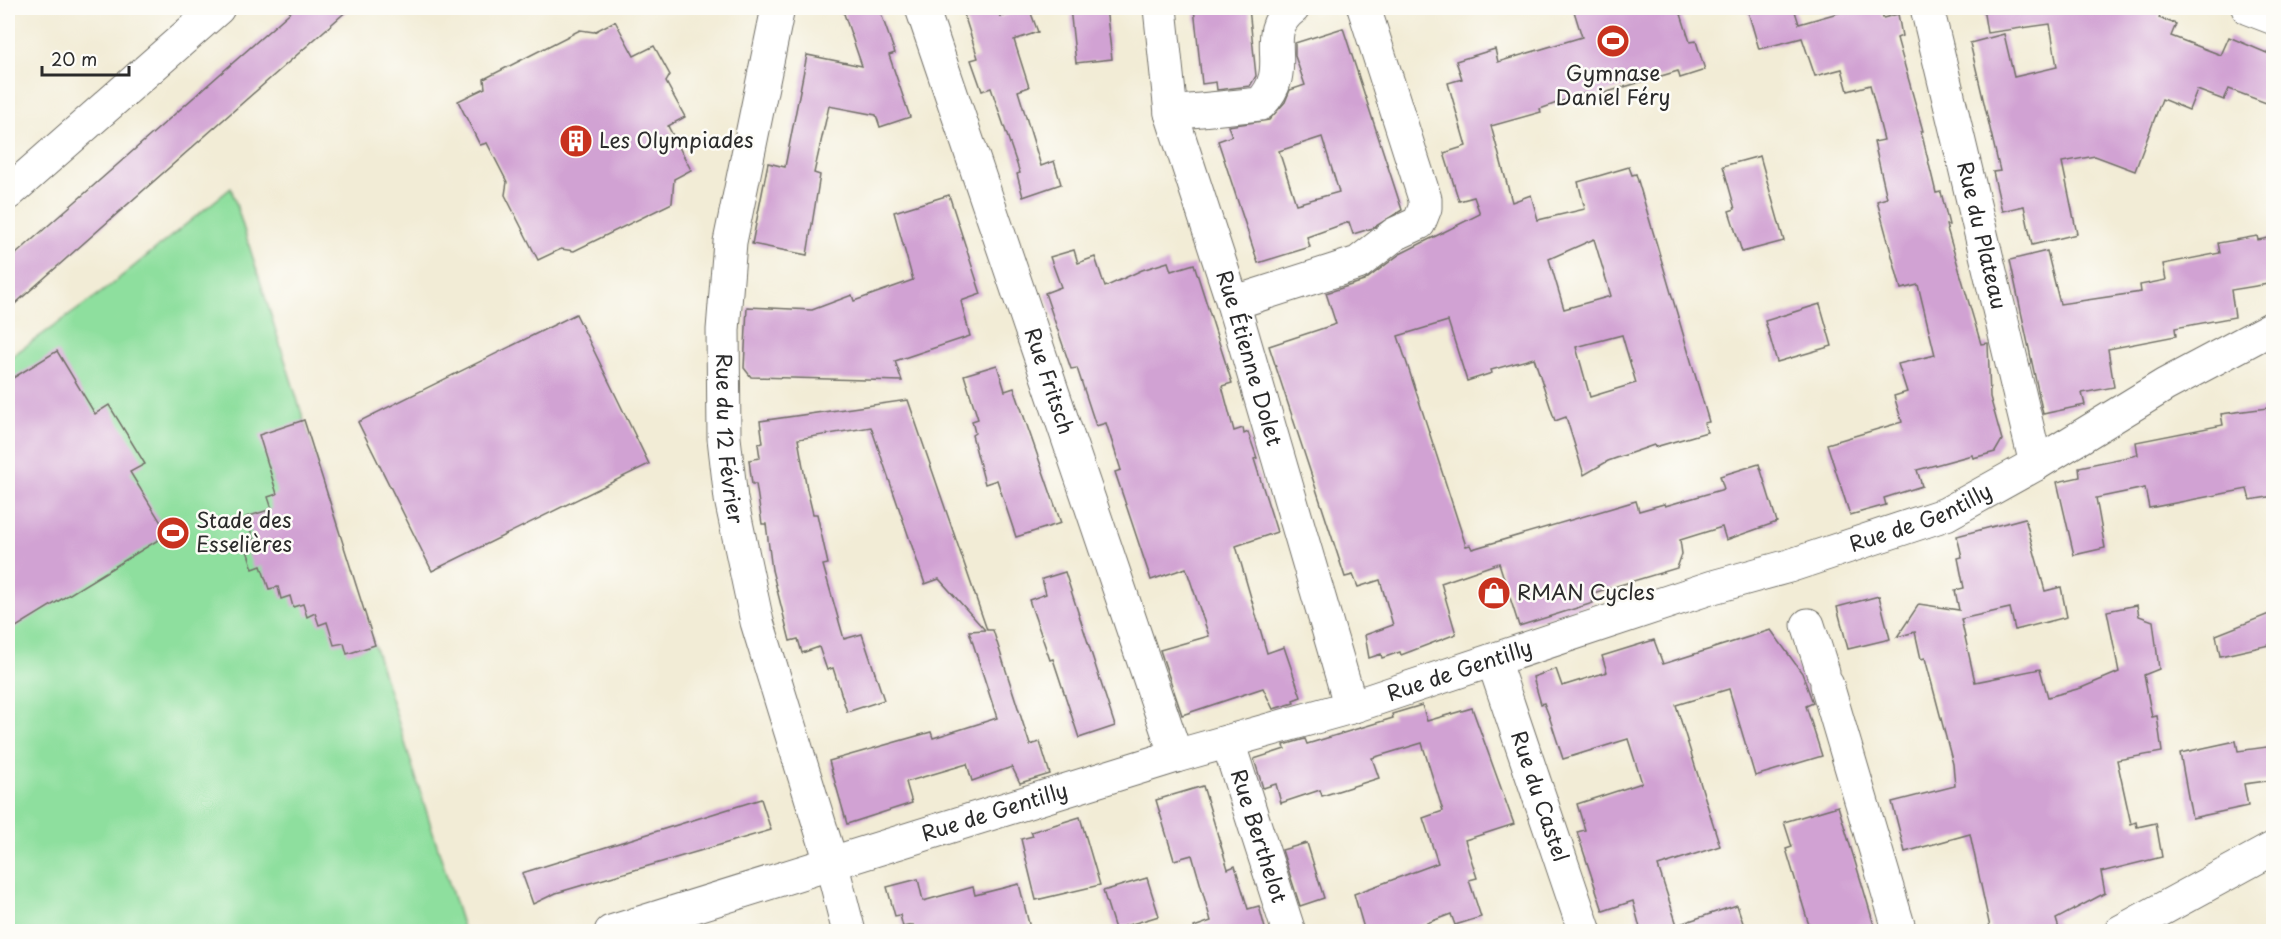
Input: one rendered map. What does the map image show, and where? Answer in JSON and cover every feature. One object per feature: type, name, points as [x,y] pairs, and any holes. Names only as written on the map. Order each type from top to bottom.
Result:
[{"type":"street","points":[[8,193],[218,8]]},
{"type":"street","name":"Rue du 12 Février","points":[[778,8],[730,242],[723,330],[724,438],[731,499],[750,592],[777,689],[831,862],[849,932]]},
{"type":"street","name":"Rue Fritsch","points":[[922,8],[1176,756]]},
{"type":"street","name":"Rue Étienne Dolet","points":[[1160,8],[1171,113],[1233,303],[1351,707]]},
{"type":"street","points":[[1171,113],[1260,104],[1272,91],[1278,72],[1276,33],[1279,23],[1293,8]]},
{"type":"street","points":[[1233,303],[1358,262],[1395,234],[1419,224],[1423,217],[1425,199],[1364,8]]},
{"type":"street","name":"Rue du Plateau","points":[[1927,8],[2036,464]]},
{"type":"street","points":[[2248,8],[2274,18]]},
{"type":"street","name":"Rue de Gentilly","points":[[611,932],[1176,756],[1351,707],[1946,514],[2036,464],[2165,386],[2274,327]]},
{"type":"street","points":[[1808,625],[1900,932]]},
{"type":"street","name":"Rue du Castel","points":[[1493,660],[1585,932]]},
{"type":"street","name":"Rue Berthelot","points":[[1228,742],[1289,932]]},
{"type":"street","points":[[2120,932],[2274,848]]},
{"type":"green space","name":"Stade des Esselières","points":[[231,188],[464,931],[8,931],[8,359],[102,292]]},
{"type":"building","points":[[295,8],[350,8],[8,310],[8,261]]},
{"type":"building","points":[[842,8],[879,8],[895,53],[889,55],[910,117],[880,127],[876,115],[829,106],[814,173],[820,175],[807,255],[752,244],[768,163],[785,167],[807,55],[862,66]]},
{"type":"building","points":[[962,8],[997,8],[1000,17],[1029,8],[1038,32],[1014,40],[1029,87],[1018,91],[1041,166],[1054,161],[1061,184],[1023,197],[1017,174],[1020,173],[991,88],[982,91],[971,60],[978,58]]},
{"type":"building","points":[[1070,8],[1106,8],[1112,59],[1076,63]]},
{"type":"building","points":[[1194,8],[1249,8],[1256,76],[1250,86],[1217,90],[1216,82],[1202,84]]},
{"type":"building","points":[[1573,8],[1679,8],[1690,42],[1696,41],[1705,70],[1680,78],[1678,71],[1587,98],[1585,93],[1540,109],[1541,112],[1491,126],[1512,202],[1531,195],[1538,220],[1585,209],[1578,182],[1629,167],[1632,175],[1636,174],[1709,422],[1704,423],[1707,432],[1655,447],[1654,445],[1608,461],[1584,475],[1566,417],[1555,421],[1534,358],[1491,370],[1492,373],[1467,381],[1448,321],[1398,336],[1466,546],[1470,545],[1472,549],[1636,501],[1639,511],[1664,504],[1665,506],[1724,489],[1720,476],[1759,464],[1777,522],[1726,540],[1722,527],[1680,540],[1682,554],[1677,568],[1590,594],[1593,603],[1519,626],[1499,563],[1441,583],[1456,634],[1401,655],[1400,652],[1382,658],[1381,654],[1369,658],[1365,635],[1393,625],[1380,580],[1358,587],[1353,575],[1345,577],[1269,346],[1336,324],[1326,293],[1364,281],[1400,254],[1480,214],[1474,197],[1459,201],[1444,153],[1466,146],[1448,83],[1462,79],[1456,61],[1495,49],[1498,62],[1582,37]],"holes":[[[1594,239],[1611,296],[1564,309],[1549,259]],[[1622,335],[1636,383],[1590,397],[1576,347]]]},
{"type":"building","points":[[1747,8],[1794,8],[1799,24],[1855,8],[1880,8],[1883,18],[1898,14],[1902,36],[1897,38],[1923,131],[1921,131],[1936,193],[1941,192],[1949,225],[1946,225],[1981,344],[1988,343],[1990,397],[2002,440],[1995,452],[1973,458],[1972,455],[1917,470],[1922,486],[1884,498],[1886,505],[1850,515],[1827,444],[1902,422],[1894,396],[1907,392],[1898,364],[1935,355],[1918,285],[1901,289],[1877,201],[1887,198],[1874,142],[1884,140],[1870,85],[1848,91],[1842,69],[1815,76],[1802,38],[1759,49]]},
{"type":"building","points":[[1983,8],[2162,8],[2159,18],[2176,24],[2171,36],[2221,55],[2229,37],[2274,56],[2274,106],[2229,89],[2224,100],[2197,90],[2189,110],[2162,99],[2135,171],[2095,156],[2062,162],[2077,234],[2032,245],[2024,206],[2002,211],[1993,172],[2000,171],[1970,43],[2004,34],[2014,77],[2057,67],[2050,24],[1987,33]]},
{"type":"building","name":"Les Olympiades","points":[[615,21],[634,56],[654,46],[670,75],[666,82],[685,117],[668,126],[691,170],[674,179],[672,203],[574,251],[561,249],[538,260],[505,195],[507,182],[487,143],[480,145],[458,101],[485,88],[484,79],[580,30],[594,32]]},
{"type":"building","points":[[1343,28],[1402,210],[1373,228],[1353,234],[1349,222],[1307,237],[1310,247],[1258,263],[1218,141],[1232,136],[1228,126],[1269,120],[1285,102],[1290,90],[1305,85],[1295,56],[1295,43]],"holes":[[[1322,137],[1339,192],[1296,204],[1279,151]]]},
{"type":"building","points":[[1760,156],[1784,241],[1742,252],[1729,211],[1735,209],[1723,166]]},
{"type":"building","points":[[949,195],[981,294],[961,301],[970,336],[895,361],[902,381],[751,377],[744,368],[747,307],[812,310],[852,295],[854,301],[913,280],[894,212]]},
{"type":"building","points":[[2257,236],[2258,240],[2274,237],[2274,283],[2231,290],[2235,317],[2175,328],[2176,336],[2108,349],[2114,387],[2082,393],[2085,405],[2043,414],[2010,260],[2047,251],[2060,304],[2141,292],[2140,285],[2166,280],[2163,264],[2220,253],[2218,243]]},
{"type":"building","points":[[1074,250],[1078,263],[1095,257],[1105,287],[1142,270],[1168,262],[1171,271],[1194,264],[1232,383],[1222,386],[1234,431],[1243,428],[1244,434],[1248,432],[1277,532],[1236,546],[1267,653],[1284,647],[1301,697],[1293,700],[1294,703],[1273,709],[1263,688],[1182,715],[1160,650],[1209,636],[1186,568],[1151,580],[1115,472],[1121,470],[1106,423],[1096,426],[1077,368],[1071,369],[1045,293],[1061,287],[1050,257]]},
{"type":"building","points":[[1820,304],[1832,346],[1777,362],[1765,321]]},
{"type":"building","points":[[576,314],[649,464],[432,571],[358,422]]},
{"type":"building","points":[[57,351],[95,414],[109,405],[145,464],[130,472],[168,534],[8,632],[8,381]]},
{"type":"building","points":[[997,365],[1005,391],[1014,388],[1061,523],[1016,537],[997,480],[985,484],[972,435],[975,433],[972,421],[978,419],[964,375]]},
{"type":"building","points":[[908,400],[987,630],[993,630],[1030,745],[1040,742],[1050,774],[1020,783],[1012,767],[972,781],[967,764],[906,782],[912,803],[847,824],[829,761],[931,732],[933,738],[997,718],[969,631],[985,630],[939,579],[925,584],[871,427],[798,439],[813,514],[817,514],[828,564],[823,565],[844,639],[862,634],[884,700],[847,712],[833,668],[827,670],[819,647],[802,653],[798,639],[790,641],[772,570],[766,524],[762,524],[756,484],[752,484],[749,460],[760,458],[758,444],[763,443],[760,421]]},
{"type":"building","points":[[2267,408],[2270,436],[2274,435],[2274,496],[2250,500],[2247,489],[2149,508],[2145,488],[2096,498],[2105,548],[2074,555],[2057,482],[2080,477],[2079,467],[2138,455],[2136,442],[2223,425],[2221,414]]},
{"type":"building","points":[[304,420],[375,645],[347,654],[344,643],[334,645],[327,622],[319,625],[315,613],[307,617],[303,604],[293,607],[290,596],[281,599],[278,587],[269,589],[261,566],[253,569],[245,544],[254,541],[246,517],[272,509],[268,497],[277,494],[259,435]]},
{"type":"building","points":[[2025,518],[2045,591],[2061,587],[2067,617],[2015,630],[2010,608],[1961,619],[1975,682],[2040,669],[2048,697],[2081,688],[2119,672],[2107,611],[2137,605],[2139,616],[2153,621],[2159,669],[2144,675],[2152,717],[2157,716],[2162,752],[2117,760],[2131,824],[2136,822],[2137,827],[2156,823],[2162,857],[2101,872],[2105,893],[2056,919],[2060,932],[1991,932],[1970,834],[1905,852],[1892,802],[1955,786],[1953,764],[1925,658],[1921,659],[1915,632],[1897,637],[1919,604],[1959,610],[1955,590],[1964,588],[1958,558],[1962,557],[1957,536]]},
{"type":"building","points":[[1065,572],[1115,726],[1079,738],[1053,659],[1050,660],[1029,600],[1046,594],[1042,579]]},
{"type":"building","points":[[1879,596],[1890,639],[1848,649],[1837,607]]},
{"type":"building","points":[[2274,612],[2274,644],[2220,656],[2216,635]]},
{"type":"building","points":[[1771,630],[1802,673],[1813,703],[1806,706],[1822,756],[1755,776],[1729,689],[1676,705],[1720,846],[1658,866],[1677,925],[1737,905],[1746,932],[1641,932],[1633,901],[1603,911],[1577,832],[1585,830],[1577,804],[1642,783],[1628,739],[1563,759],[1533,677],[1556,669],[1562,686],[1607,672],[1602,656],[1654,640],[1663,664]]},
{"type":"building","points":[[1422,705],[1427,721],[1472,708],[1514,824],[1465,840],[1477,878],[1469,880],[1481,917],[1455,925],[1451,914],[1403,932],[1365,932],[1354,894],[1438,863],[1423,818],[1443,811],[1422,743],[1372,758],[1379,778],[1322,796],[1320,790],[1281,803],[1276,784],[1263,788],[1254,759],[1285,749],[1284,745],[1305,739],[1307,744],[1393,718],[1392,714]]},
{"type":"building","points":[[2236,741],[2238,751],[2274,746],[2274,780],[2244,784],[2248,806],[2192,818],[2180,753]]},
{"type":"building","points":[[1203,786],[1228,869],[1235,866],[1248,909],[1259,906],[1266,932],[1195,932],[1194,927],[1211,921],[1192,855],[1174,860],[1156,800]]},
{"type":"building","points":[[761,799],[771,830],[556,893],[533,904],[522,873]]},
{"type":"building","points":[[1838,806],[1876,932],[1811,932],[1786,849],[1792,847],[1784,822]]},
{"type":"building","points":[[1080,817],[1100,885],[1036,900],[1021,839],[1033,836],[1031,832]]},
{"type":"building","points":[[1307,843],[1324,898],[1300,906],[1282,850]]},
{"type":"building","points":[[1147,878],[1159,916],[1115,929],[1103,891]]},
{"type":"building","points":[[918,879],[923,901],[973,887],[975,895],[1019,884],[1031,932],[914,932],[913,925],[903,927],[900,915],[895,916],[887,887]]},
{"type":"place","name":"Gymnase Daniel Féry","points":[[1613,41]]},
{"type":"place","name":"Les Olympiades","points":[[576,141]]},
{"type":"place","name":"Stade des Esselières","points":[[173,533]]},
{"type":"place","name":"RMAN Cycles","points":[[1494,593]]}]
